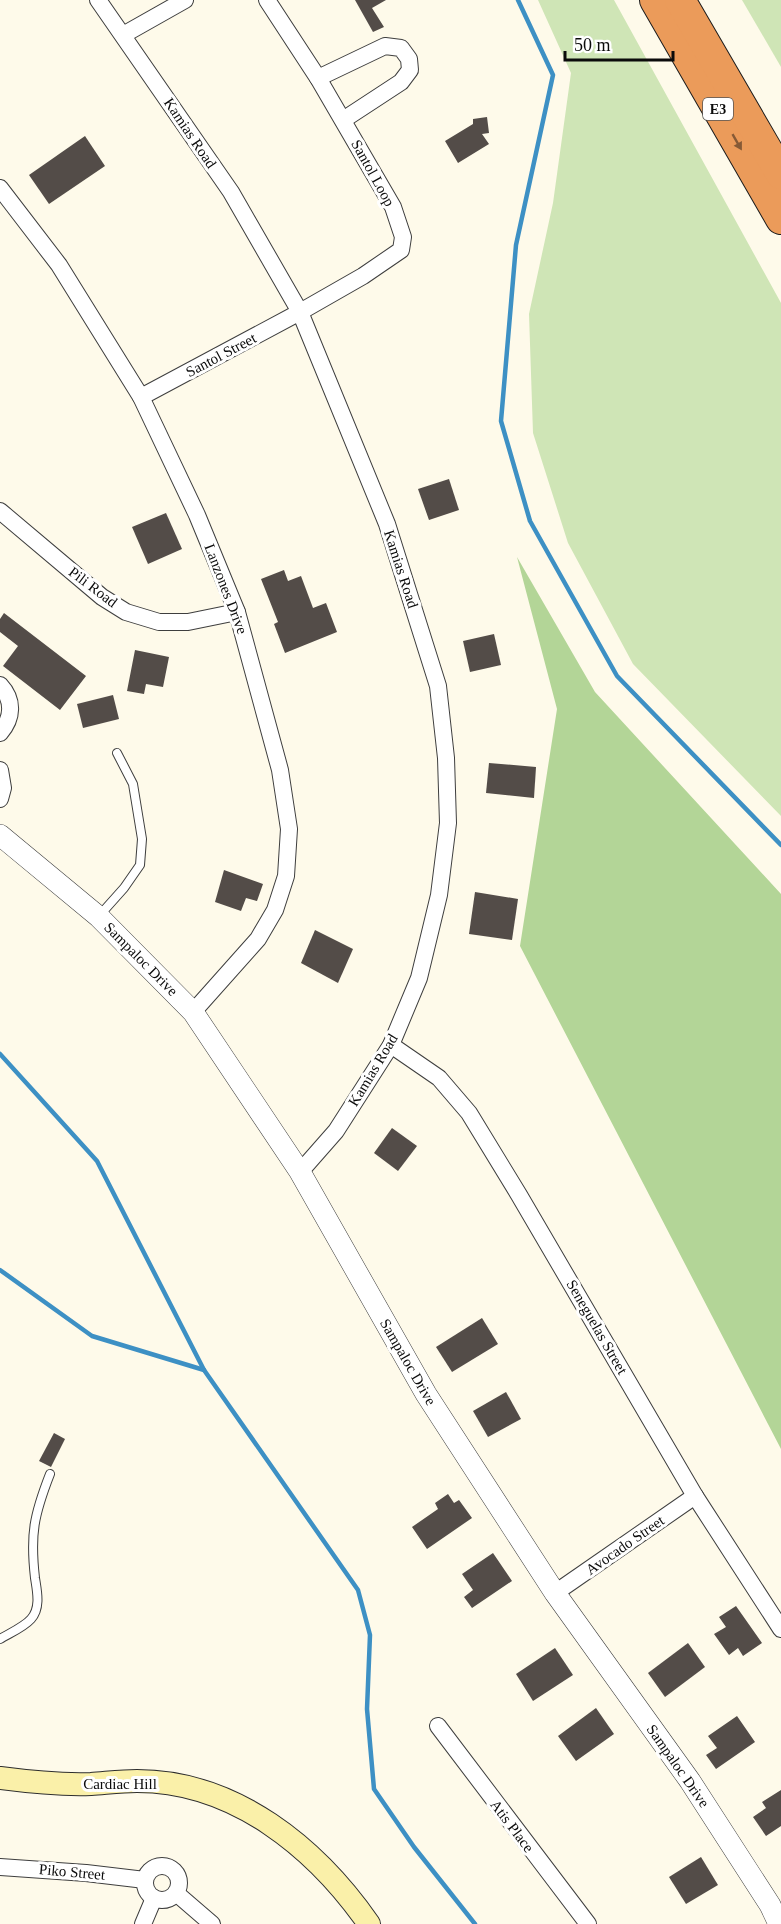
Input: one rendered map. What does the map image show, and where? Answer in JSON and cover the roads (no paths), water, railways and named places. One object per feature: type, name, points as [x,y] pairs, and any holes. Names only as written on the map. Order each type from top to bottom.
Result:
[{"type":"highway","name":"E3","points":[[655,0],[781,219]]},
{"type":"highway","name":"E3","points":[[680,0],[781,174]]},
{"type":"main road","name":"Cardiac Hill","points":[[0,1778],[40,1784],[138,1781],[179,1785],[218,1797],[258,1816],[292,1839],[328,1872],[369,1924]]},
{"type":"street","name":"Kamias Road","points":[[98,0],[231,192],[300,312],[387,524],[438,686],[446,758],[448,823],[439,895],[419,978],[391,1045],[336,1131],[300,1172]]},
{"type":"street","points":[[123,35],[185,0]]},
{"type":"street","name":"Santol Loop","points":[[267,0],[318,78],[393,207],[403,237],[401,250],[363,276],[300,312]]},
{"type":"street","points":[[318,78],[385,46],[401,48],[409,59],[410,69],[401,82],[343,120]]},
{"type":"street","name":"Lanzones Drive","points":[[0,188],[59,265],[141,397],[197,516],[237,612],[280,770],[289,829],[286,876],[275,910],[258,939],[193,1012]]},
{"type":"street","name":"Santol Street","points":[[141,397],[300,312]]},
{"type":"street","name":"Pili Road","points":[[0,512],[102,597],[126,612],[159,622],[188,622],[237,612]]},
{"type":"street","points":[[0,685],[8,697],[11,714],[0,733]]},
{"type":"street","points":[[0,770],[3,788],[0,799]]},
{"type":"street","name":"Sampaloc Drive","points":[[0,835],[99,917],[193,1012],[300,1172],[426,1394],[555,1593],[690,1781],[770,1905],[779,1924]]},
{"type":"street","name":"Seneguelas Street","points":[[391,1045],[439,1078],[469,1113],[695,1496],[781,1629]]},
{"type":"street","name":"Avocado Street","points":[[555,1593],[695,1496]]},
{"type":"street","name":"Atis Place","points":[[438,1726],[588,1924]]},
{"type":"street","points":[[162,1865],[168,1866],[177,1875],[179,1881],[176,1893],[169,1899],[154,1898],[147,1891],[144,1880],[150,1869],[162,1865]]},
{"type":"street","name":"Piko Street","points":[[0,1867],[87,1873],[144,1880]]},
{"type":"street","points":[[176,1893],[212,1924]]},
{"type":"street","points":[[142,1924],[154,1898]]},
{"type":"lane","points":[[99,917],[140,865],[142,839],[133,784],[117,753]]},
{"type":"lane","points":[[0,1639],[32,1618],[38,1602],[33,1561],[33,1532],[37,1506],[50,1474]]},
{"type":"waterway","points":[[518,0],[553,75],[516,245],[501,421],[530,521],[617,676],[781,845]]},
{"type":"waterway","points":[[0,1054],[97,1161],[204,1370],[358,1590],[370,1635],[367,1709],[374,1789],[414,1847],[475,1924]]},
{"type":"waterway","points":[[0,1270],[92,1336],[204,1370]]}]
